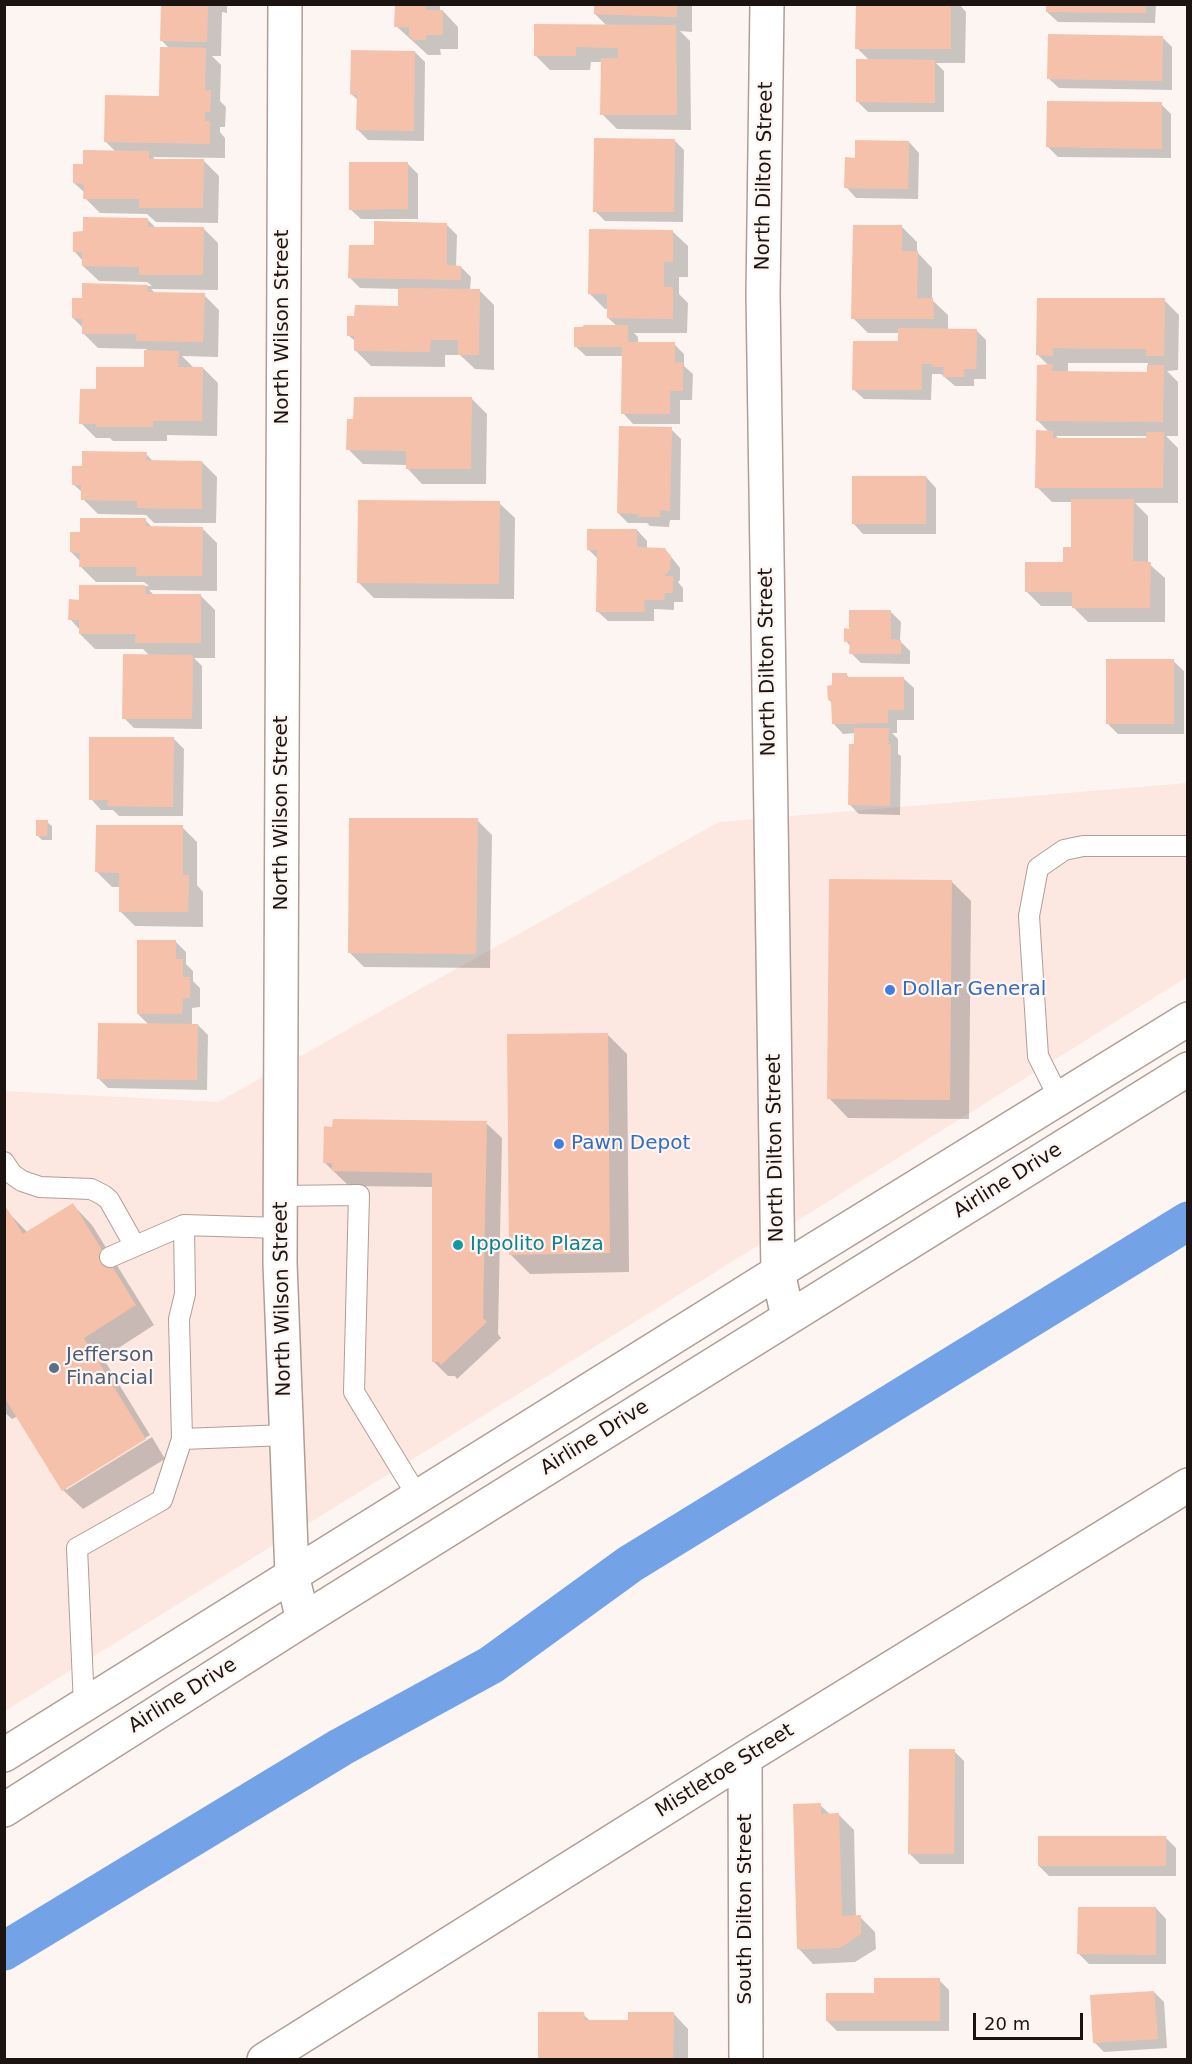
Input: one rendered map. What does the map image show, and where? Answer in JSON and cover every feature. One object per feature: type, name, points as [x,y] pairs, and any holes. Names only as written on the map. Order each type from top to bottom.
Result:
[{"type":"main road","name":"North Wilson Street","points":[[285,4],[280,1212],[292,1575],[303,1620]]},
{"type":"main road","name":"North Dilton Street","points":[[767,4],[763,294],[778,1272],[788,1317]]},
{"type":"main road","points":[[4,1755],[1188,1019]]},
{"type":"main road","name":"Airline Drive","points":[[4,1810],[303,1620],[1188,1069]]},
{"type":"main road","name":"Mistletoe Street","points":[[264,2060],[745,1758],[1188,1485]]},
{"type":"main road","name":"South Dilton Street","points":[[745,1758],[746,2060]]},
{"type":"lane","points":[[1059,1098],[1038,1056],[1029,916],[1038,868],[1064,850],[1083,846],[1188,846]]},
{"type":"lane","points":[[4,1162],[12,1174],[22,1181],[40,1187],[90,1189],[103,1195],[109,1200],[135,1246]]},
{"type":"lane","points":[[110,1257],[184,1225],[280,1212],[359,1195],[354,1392],[418,1497]]},
{"type":"lane","points":[[84,1705],[77,1548],[162,1500],[182,1439],[179,1319],[185,1294],[184,1225]]},
{"type":"lane","points":[[182,1439],[287,1435]]},
{"type":"shaded area","points":[[1187,783],[1187,977],[714,1273],[5,1711],[5,1091],[218,1102],[719,822]]},
{"type":"building","points":[[161,4],[208,4],[207,42],[160,41]]},
{"type":"building","points":[[395,4],[426,4],[426,10],[443,10],[443,35],[426,35],[426,40],[412,40],[409,36],[409,27],[394,27]]},
{"type":"building","points":[[594,4],[677,4],[677,17],[594,14]]},
{"type":"building","points":[[856,4],[951,4],[951,49],[855,49]]},
{"type":"building","points":[[1046,4],[1146,4],[1146,13],[1046,12]]},
{"type":"building","points":[[534,24],[676,25],[677,115],[600,115],[601,58],[618,58],[618,48],[576,47],[576,56],[534,56]]},
{"type":"building","points":[[1048,34],[1163,36],[1162,81],[1047,79]]},
{"type":"building","points":[[160,47],[206,48],[205,90],[211,90],[210,112],[205,112],[205,121],[210,121],[210,144],[104,142],[105,95],[159,96]]},
{"type":"building","points":[[351,50],[415,51],[414,131],[356,130],[357,95],[350,94]]},
{"type":"building","points":[[856,59],[935,60],[935,103],[856,102]]},
{"type":"building","points":[[1047,101],[1162,102],[1162,149],[1046,147]]},
{"type":"building","points":[[594,138],[675,139],[674,212],[593,212]]},
{"type":"building","points":[[855,140],[909,141],[908,189],[844,188],[845,157],[855,158]]},
{"type":"building","points":[[83,150],[149,151],[149,159],[204,159],[203,208],[139,208],[139,199],[83,199],[84,184],[73,183],[73,164],[83,164]]},
{"type":"building","points":[[349,162],[408,162],[408,209],[349,210]]},
{"type":"building","points":[[83,217],[148,218],[148,227],[204,227],[203,275],[139,275],[139,267],[82,266],[82,252],[73,252],[73,232],[83,231]]},
{"type":"building","points":[[374,221],[447,223],[447,265],[461,266],[461,280],[348,278],[349,245],[374,245]]},
{"type":"building","points":[[853,225],[902,225],[902,251],[918,251],[917,298],[933,298],[934,319],[851,319]]},
{"type":"building","points":[[589,229],[673,230],[673,262],[664,262],[664,287],[673,287],[673,319],[607,318],[607,294],[588,294]]},
{"type":"building","points":[[82,283],[148,285],[148,292],[205,293],[203,342],[136,341],[137,334],[82,334],[82,319],[72,318],[72,298],[82,298]]},
{"type":"building","points":[[398,288],[480,289],[479,355],[458,355],[458,340],[431,340],[430,352],[354,351],[354,336],[347,336],[347,316],[354,316],[355,305],[398,306]]},
{"type":"building","points":[[1037,298],[1165,298],[1164,356],[1146,356],[1146,349],[1053,348],[1053,356],[1036,355]]},
{"type":"building","points":[[628,325],[628,342],[675,342],[675,363],[683,362],[683,391],[670,391],[670,414],[621,414],[622,347],[574,347],[574,327]]},
{"type":"building","points":[[898,328],[977,329],[976,369],[964,369],[964,377],[943,377],[944,367],[922,364],[922,390],[852,390],[853,341],[898,341]]},
{"type":"building","points":[[144,350],[179,351],[178,367],[203,367],[202,421],[153,421],[153,427],[96,427],[96,424],[79,424],[80,389],[96,389],[96,367],[144,367]]},
{"type":"building","points":[[1053,364],[1052,371],[1147,372],[1147,365],[1164,365],[1163,422],[1036,421],[1037,365]]},
{"type":"building","points":[[354,397],[472,397],[471,469],[406,469],[406,451],[346,450],[347,419],[353,419]]},
{"type":"building","points":[[619,426],[672,427],[670,511],[660,510],[660,517],[638,517],[639,514],[617,513]]},
{"type":"building","points":[[1036,430],[1053,431],[1053,438],[1146,438],[1146,432],[1164,432],[1163,488],[1035,488]]},
{"type":"building","points":[[82,451],[147,452],[146,460],[202,461],[202,509],[137,508],[137,501],[81,500],[81,485],[72,485],[72,466],[82,466]]},
{"type":"building","points":[[852,476],[926,476],[926,524],[852,524]]},
{"type":"building","points":[[1071,499],[1134,499],[1133,561],[1151,562],[1150,608],[1072,608],[1072,592],[1025,592],[1025,562],[1063,562],[1063,547],[1071,547]]},
{"type":"building","points":[[358,500],[500,501],[499,584],[357,583]]},
{"type":"building","points":[[80,518],[146,518],[146,526],[203,527],[202,576],[136,576],[137,567],[79,567],[80,553],[70,552],[70,532],[80,532]]},
{"type":"building","points":[[587,529],[637,529],[637,547],[666,548],[665,550],[671,556],[670,570],[664,576],[673,576],[673,593],[665,593],[664,600],[644,600],[645,612],[596,612],[597,550],[587,550]]},
{"type":"building","points":[[79,585],[145,585],[146,594],[201,594],[201,643],[135,643],[136,634],[79,634],[79,620],[68,620],[69,599],[79,600]]},
{"type":"building","points":[[849,610],[891,610],[891,639],[901,640],[901,654],[849,654],[850,641],[844,642],[844,628],[849,629]]},
{"type":"building","points":[[123,654],[193,655],[192,719],[122,719]]},
{"type":"building","points":[[1106,659],[1174,659],[1174,724],[1106,724]]},
{"type":"building","points":[[832,673],[847,673],[847,677],[904,677],[904,710],[888,710],[888,723],[832,724],[831,700],[828,700],[827,686],[832,685]]},
{"type":"building","points":[[854,728],[889,728],[890,806],[848,805],[849,744],[854,744]]},
{"type":"building","points":[[89,737],[174,737],[173,807],[107,806],[108,800],[89,800]]},
{"type":"building","points":[[349,818],[478,818],[476,954],[348,953]]},
{"type":"building","points":[[36,820],[48,820],[47,836],[36,836]]},
{"type":"building","points":[[96,825],[183,825],[183,875],[189,875],[188,912],[119,912],[119,873],[95,872]]},
{"type":"building","name":"Dollar General","points":[[829,879],[952,880],[950,1100],[827,1099]]},
{"type":"building","points":[[137,940],[176,940],[176,959],[183,959],[183,977],[190,977],[190,998],[183,998],[182,1014],[137,1014]]},
{"type":"building","points":[[98,1023],[198,1024],[197,1080],[97,1079]]},
{"type":"building","name":"Pawn Depot","points":[[608,1033],[610,1253],[509,1255],[507,1034]]},
{"type":"building","name":"Ippolito Plaza","points":[[333,1119],[487,1121],[483,1318],[487,1322],[441,1365],[439,1362],[432,1362],[432,1173],[332,1171],[332,1163],[323,1163],[324,1126],[332,1127]]},
{"type":"building","name":"Jefferson Financial","points":[[73,1203],[136,1305],[84,1338],[146,1439],[62,1491],[4,1397],[4,1204],[23,1234]]},
{"type":"building","points":[[909,1749],[955,1749],[954,1854],[908,1854]]},
{"type":"building","points":[[821,1803],[821,1814],[839,1813],[842,1916],[861,1915],[861,1934],[840,1948],[797,1949],[793,1804]]},
{"type":"building","points":[[1038,1836],[1166,1836],[1166,1866],[1038,1866]]},
{"type":"building","points":[[1078,1907],[1156,1907],[1156,1955],[1077,1954]]},
{"type":"building","points":[[874,1978],[940,1978],[940,2021],[826,2021],[826,1993],[874,1993]]},
{"type":"building","points":[[1154,1991],[1158,2039],[1093,2043],[1090,1995]]},
{"type":"building","points":[[538,2012],[584,2012],[585,2020],[628,2020],[628,2012],[674,2012],[673,2060],[538,2060]]},
{"type":"waterway","points":[[4,1951],[341,1747],[491,1665],[630,1564],[1188,1221]]},
{"type":"place","name":"Dollar General","points":[[890,990]]},
{"type":"place","name":"Pawn Depot","points":[[559,1144]]},
{"type":"place","name":"Ippolito Plaza","points":[[458,1245]]},
{"type":"place","name":"Jefferson Financial","points":[[54,1368]]}]
